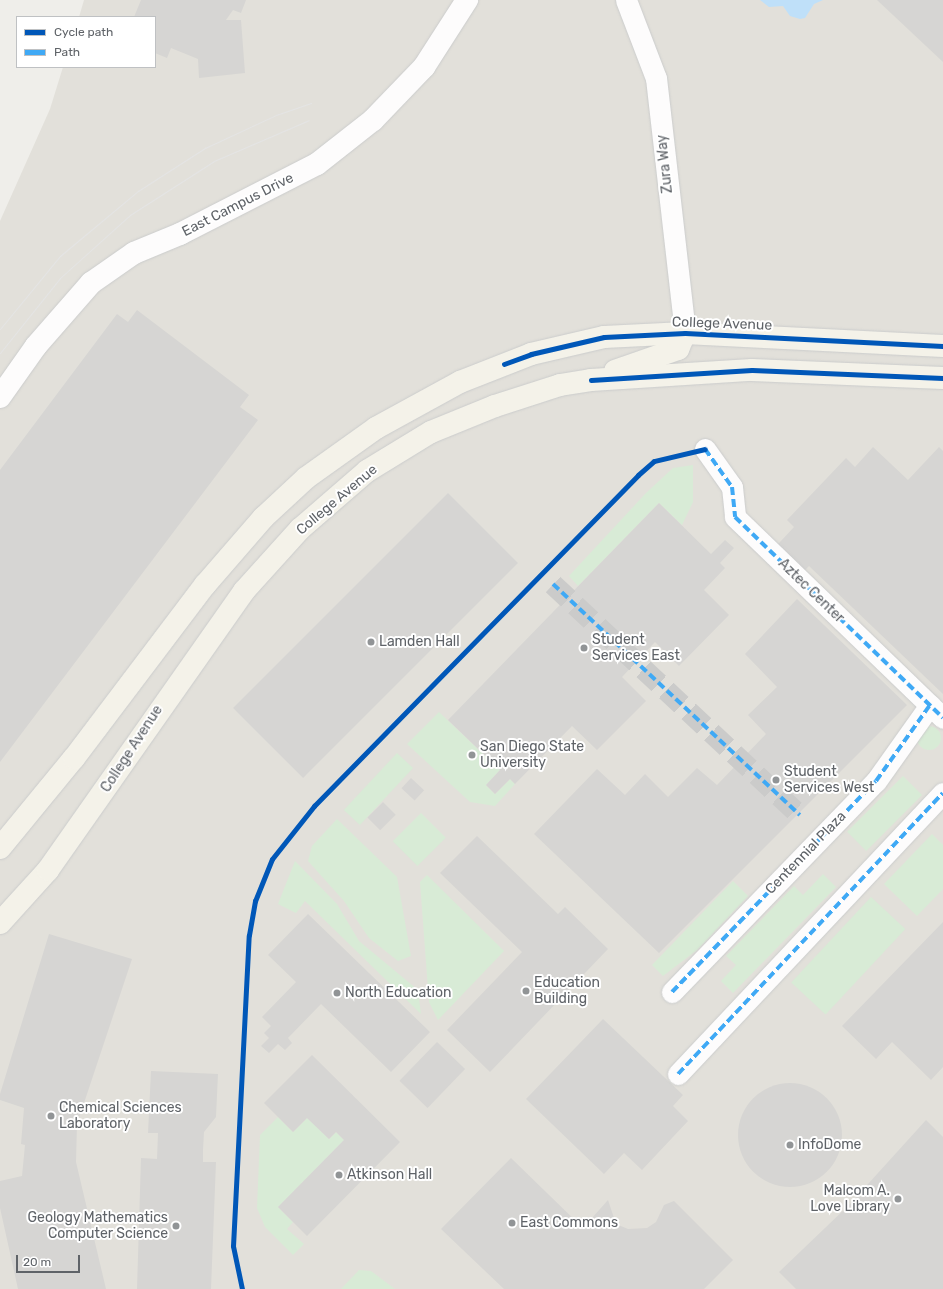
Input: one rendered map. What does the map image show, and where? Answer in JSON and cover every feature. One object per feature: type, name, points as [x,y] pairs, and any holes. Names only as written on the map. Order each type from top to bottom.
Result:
[{"type":"main road","name":"College Avenue","points":[[0,848],[74,758],[205,585],[263,518],[306,478],[383,424],[460,382],[531,354],[604,337],[685,333],[943,346]]},
{"type":"main road","points":[[591,380],[678,348],[685,333]]},
{"type":"main road","name":"College Avenue","points":[[0,923],[48,870],[244,592],[300,529],[367,471],[431,432],[495,406],[560,385],[591,380],[752,370],[943,378]]},
{"type":"street","name":"East Campus Drive","points":[[0,397],[36,346],[91,283],[134,253],[180,234],[317,164],[408,86],[438,48],[467,0]]},
{"type":"street","name":"Zura Way","points":[[626,0],[656,78],[685,333]]},
{"type":"street","name":"Aztec Center","points":[[705,449],[732,487],[735,517],[937,711]]},
{"type":"street","name":"Centennial Plaza","points":[[672,992],[876,781],[937,711]]},
{"type":"street","points":[[678,1074],[943,793]]},
{"type":"shaded area","name":"San Diego State University","points":[[84,0],[943,0],[943,1289],[0,1289],[0,221],[50,109],[63,68],[156,68],[156,16],[79,16]]},
{"type":"green space","points":[[693,465],[693,502],[682,525],[659,503],[578,586],[569,576],[646,493],[673,468]]},
{"type":"green space","points":[[439,712],[500,770],[486,785],[495,794],[510,779],[515,784],[495,806],[470,802],[407,744]]},
{"type":"green space","points":[[929,726],[937,730],[941,738],[937,746],[929,750],[921,746],[917,738],[921,730]]},
{"type":"green space","points":[[397,753],[413,768],[360,825],[344,810]]},
{"type":"green space","points":[[903,776],[922,795],[866,851],[847,832]]},
{"type":"green space","points":[[421,813],[446,838],[417,866],[393,841]]},
{"type":"green space","points":[[337,819],[397,877],[411,956],[398,961],[369,938],[344,901],[308,861],[312,846]]},
{"type":"green space","points":[[932,834],[943,845],[943,889],[917,916],[884,884]]},
{"type":"green space","points":[[295,861],[337,904],[359,941],[418,990],[421,1014],[305,901],[296,913],[278,904]]},
{"type":"green space","points":[[823,874],[836,887],[733,993],[721,981],[736,965],[726,956],[794,886],[803,895]]},
{"type":"green space","points":[[427,875],[504,951],[438,1020],[429,1002],[420,882]]},
{"type":"green space","points":[[733,881],[748,896],[697,950],[663,976],[652,965]]},
{"type":"green space","points":[[871,897],[905,929],[826,1015],[791,983]]},
{"type":"green space","points":[[278,1117],[293,1132],[307,1118],[329,1139],[336,1132],[344,1140],[278,1207],[293,1222],[287,1229],[304,1244],[293,1255],[265,1227],[257,1208],[260,1135]]},
{"type":"green space","points":[[359,1270],[371,1271],[395,1289],[341,1289]]},
{"type":"water","points":[[760,0],[823,0],[814,4],[805,18],[800,19],[790,16],[783,6],[769,7]]},
{"type":"building","points":[[141,0],[246,0],[241,13],[233,10],[226,20],[241,20],[245,73],[199,78],[198,59],[171,48],[167,58],[156,53],[156,16],[134,16]]},
{"type":"building","points":[[877,0],[943,0],[943,62]]},
{"type":"building","points":[[137,310],[249,395],[240,407],[258,420],[0,762],[0,470],[117,314],[128,322]]},
{"type":"building","points":[[873,447],[908,480],[939,447],[943,451],[943,694],[809,566],[793,582],[767,556],[794,527],[787,520],[846,458],[855,467]]},
{"type":"building","name":"Lamden Hall","points":[[448,493],[518,563],[303,778],[233,708]]},
{"type":"building","name":"Student Services East","points":[[659,503],[711,554],[725,540],[734,548],[720,563],[725,568],[704,590],[729,615],[679,666],[655,642],[622,677],[646,701],[597,750],[572,726],[515,784],[510,779],[495,794],[486,785],[500,770],[448,720]]},
{"type":"building","name":"Student Services West","points":[[797,599],[907,705],[659,953],[534,834],[597,769],[625,795],[645,774],[668,797],[697,768],[717,785],[766,734],[748,715],[777,687],[745,654]]},
{"type":"building","points":[[411,778],[424,790],[415,801],[401,788]]},
{"type":"building","points":[[383,802],[396,815],[380,830],[367,818]]},
{"type":"building","name":"Education Building","points":[[477,836],[558,914],[565,907],[608,949],[490,1072],[447,1030],[522,952],[440,873]]},
{"type":"building","name":"North Education","points":[[308,914],[430,1032],[391,1072],[321,1004],[288,1038],[292,1043],[285,1050],[278,1044],[269,1053],[261,1046],[269,1038],[264,1033],[271,1026],[262,1017],[296,982],[268,955]]},
{"type":"building","points":[[943,922],[943,1067],[931,1080],[892,1042],[876,1059],[842,1026]]},
{"type":"building","name":"Chemical Sciences Laboratory","points":[[49,934],[132,959],[77,1124],[76,1162],[106,1289],[18,1289],[0,1208],[0,1181],[22,1176],[25,1145],[21,1144],[24,1108],[0,1100],[0,1094]]},
{"type":"building","points":[[603,1019],[683,1095],[673,1106],[688,1121],[642,1170],[624,1153],[604,1174],[526,1099]]},
{"type":"building","points":[[437,1042],[465,1069],[428,1108],[399,1081]]},
{"type":"building","name":"Atkinson Hall","points":[[312,1055],[400,1142],[307,1236],[278,1207],[344,1140],[336,1132],[329,1139],[307,1118],[293,1132],[264,1103]]},
{"type":"building","name":"Geology Mathematics Computer Science","points":[[151,1071],[218,1074],[216,1117],[204,1132],[203,1150],[203,1162],[216,1162],[211,1289],[137,1289],[141,1158],[157,1159],[158,1133],[148,1133]]},
{"type":"building","name":"InfoDome","points":[[790,1083],[810,1087],[827,1098],[838,1115],[842,1135],[838,1155],[827,1172],[810,1183],[790,1187],[770,1183],[753,1172],[742,1155],[738,1135],[742,1115],[753,1098],[770,1087]]},
{"type":"building","name":"Malcom A. Love Library","points":[[926,1120],[943,1137],[943,1289],[796,1289],[779,1272],[849,1205]]},
{"type":"building","name":"East Commons","points":[[511,1158],[583,1228],[608,1200],[616,1224],[628,1229],[647,1228],[656,1222],[664,1205],[674,1201],[733,1260],[704,1289],[504,1289],[441,1229]]},
{"type":"tunnel","points":[[553,584],[800,815]]},
{"type":"tram line","points":[[0,329],[60,256],[138,191],[205,148],[276,115],[311,103]]},
{"type":"tram line","points":[[0,353],[60,278],[130,215],[214,161],[309,120]]},
{"type":"marked path","points":[[705,449],[732,487],[735,517],[943,718]]},
{"type":"marked path","points":[[553,584],[800,815]]},
{"type":"marked path","points":[[672,992],[876,781],[930,705]]},
{"type":"marked path","points":[[678,1074],[943,793]]},
{"type":"cycle path","points":[[504,364],[531,354],[604,337],[685,333],[943,346]]},
{"type":"cycle path","points":[[591,380],[752,370],[943,378]]},
{"type":"cycle path","points":[[242,1289],[233,1246],[249,935],[255,901],[272,859],[314,806],[638,475],[654,461],[705,449]]},
{"type":"place","name":"Lamden Hall","points":[[371,642]]},
{"type":"place","name":"Student Services East","points":[[584,648]]},
{"type":"place","name":"San Diego State University","points":[[472,755]]},
{"type":"place","name":"Student Services West","points":[[776,780]]},
{"type":"place","name":"Education Building","points":[[526,991]]},
{"type":"place","name":"North Education","points":[[337,993]]},
{"type":"place","name":"Chemical Sciences Laboratory","points":[[51,1116]]},
{"type":"place","name":"InfoDome","points":[[790,1145]]},
{"type":"place","name":"Atkinson Hall","points":[[339,1175]]},
{"type":"place","name":"Malcom A. Love Library","points":[[898,1199]]},
{"type":"place","name":"East Commons","points":[[512,1223]]},
{"type":"place","name":"Geology Mathematics Computer Science","points":[[176,1226]]}]
